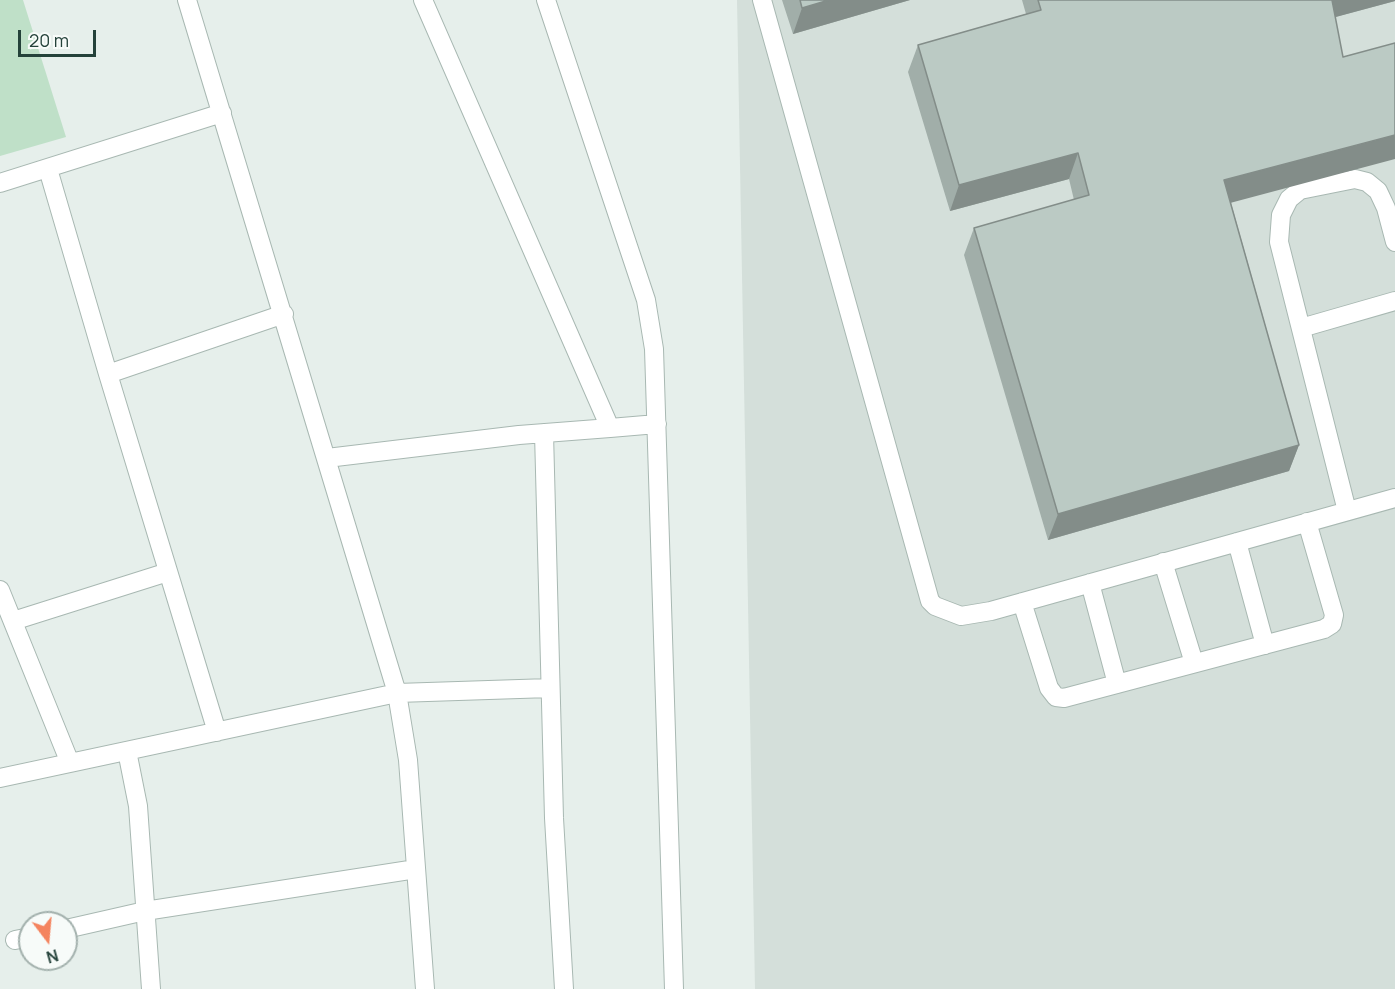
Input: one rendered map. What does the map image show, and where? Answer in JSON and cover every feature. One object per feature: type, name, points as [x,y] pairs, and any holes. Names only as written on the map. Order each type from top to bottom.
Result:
[{"type":"street","points":[[187,0],[397,693],[408,760],[425,989]]},
{"type":"street","points":[[423,0],[610,428]]},
{"type":"street","points":[[546,0],[646,300],[654,349],[675,989]]},
{"type":"street","points":[[762,0],[930,601],[943,610],[961,616],[1022,602],[1395,498]]},
{"type":"street","points":[[0,183],[222,113]]},
{"type":"street","points":[[48,169],[108,374],[218,732]]},
{"type":"street","points":[[1347,511],[1279,242],[1281,215],[1289,199],[1300,190],[1355,179],[1367,182],[1378,191],[1386,208],[1395,242]]},
{"type":"street","points":[[1301,328],[1395,301]]},
{"type":"street","points":[[108,374],[284,314]]},
{"type":"street","points":[[327,458],[544,433],[657,424]]},
{"type":"street","points":[[544,433],[550,688],[564,989]]},
{"type":"street","points":[[1022,602],[1049,688],[1056,697],[1064,698],[1324,629],[1332,624],[1334,615],[1307,522]]},
{"type":"street","points":[[1237,542],[1265,645]]},
{"type":"street","points":[[1163,562],[1194,663]]},
{"type":"street","points":[[13,621],[168,572]]},
{"type":"street","points":[[1090,583],[1117,684]]},
{"type":"street","points":[[0,590],[70,763]]},
{"type":"street","points":[[0,778],[397,693],[550,688]]},
{"type":"street","points":[[127,751],[138,806],[150,989]]},
{"type":"street","points":[[78,926],[145,911],[416,869]]},
{"type":"shaded area","points":[[737,0],[1395,0],[1395,989],[755,989]]},
{"type":"green space","points":[[0,0],[23,0],[66,137],[0,156]]},
{"type":"building","points":[[800,0],[829,0],[802,8]]},
{"type":"building","points":[[1038,0],[1332,0],[1343,57],[1395,43],[1395,135],[1224,180],[1299,445],[1058,514],[974,228],[1089,195],[1078,153],[959,185],[918,45],[1041,10]]}]
